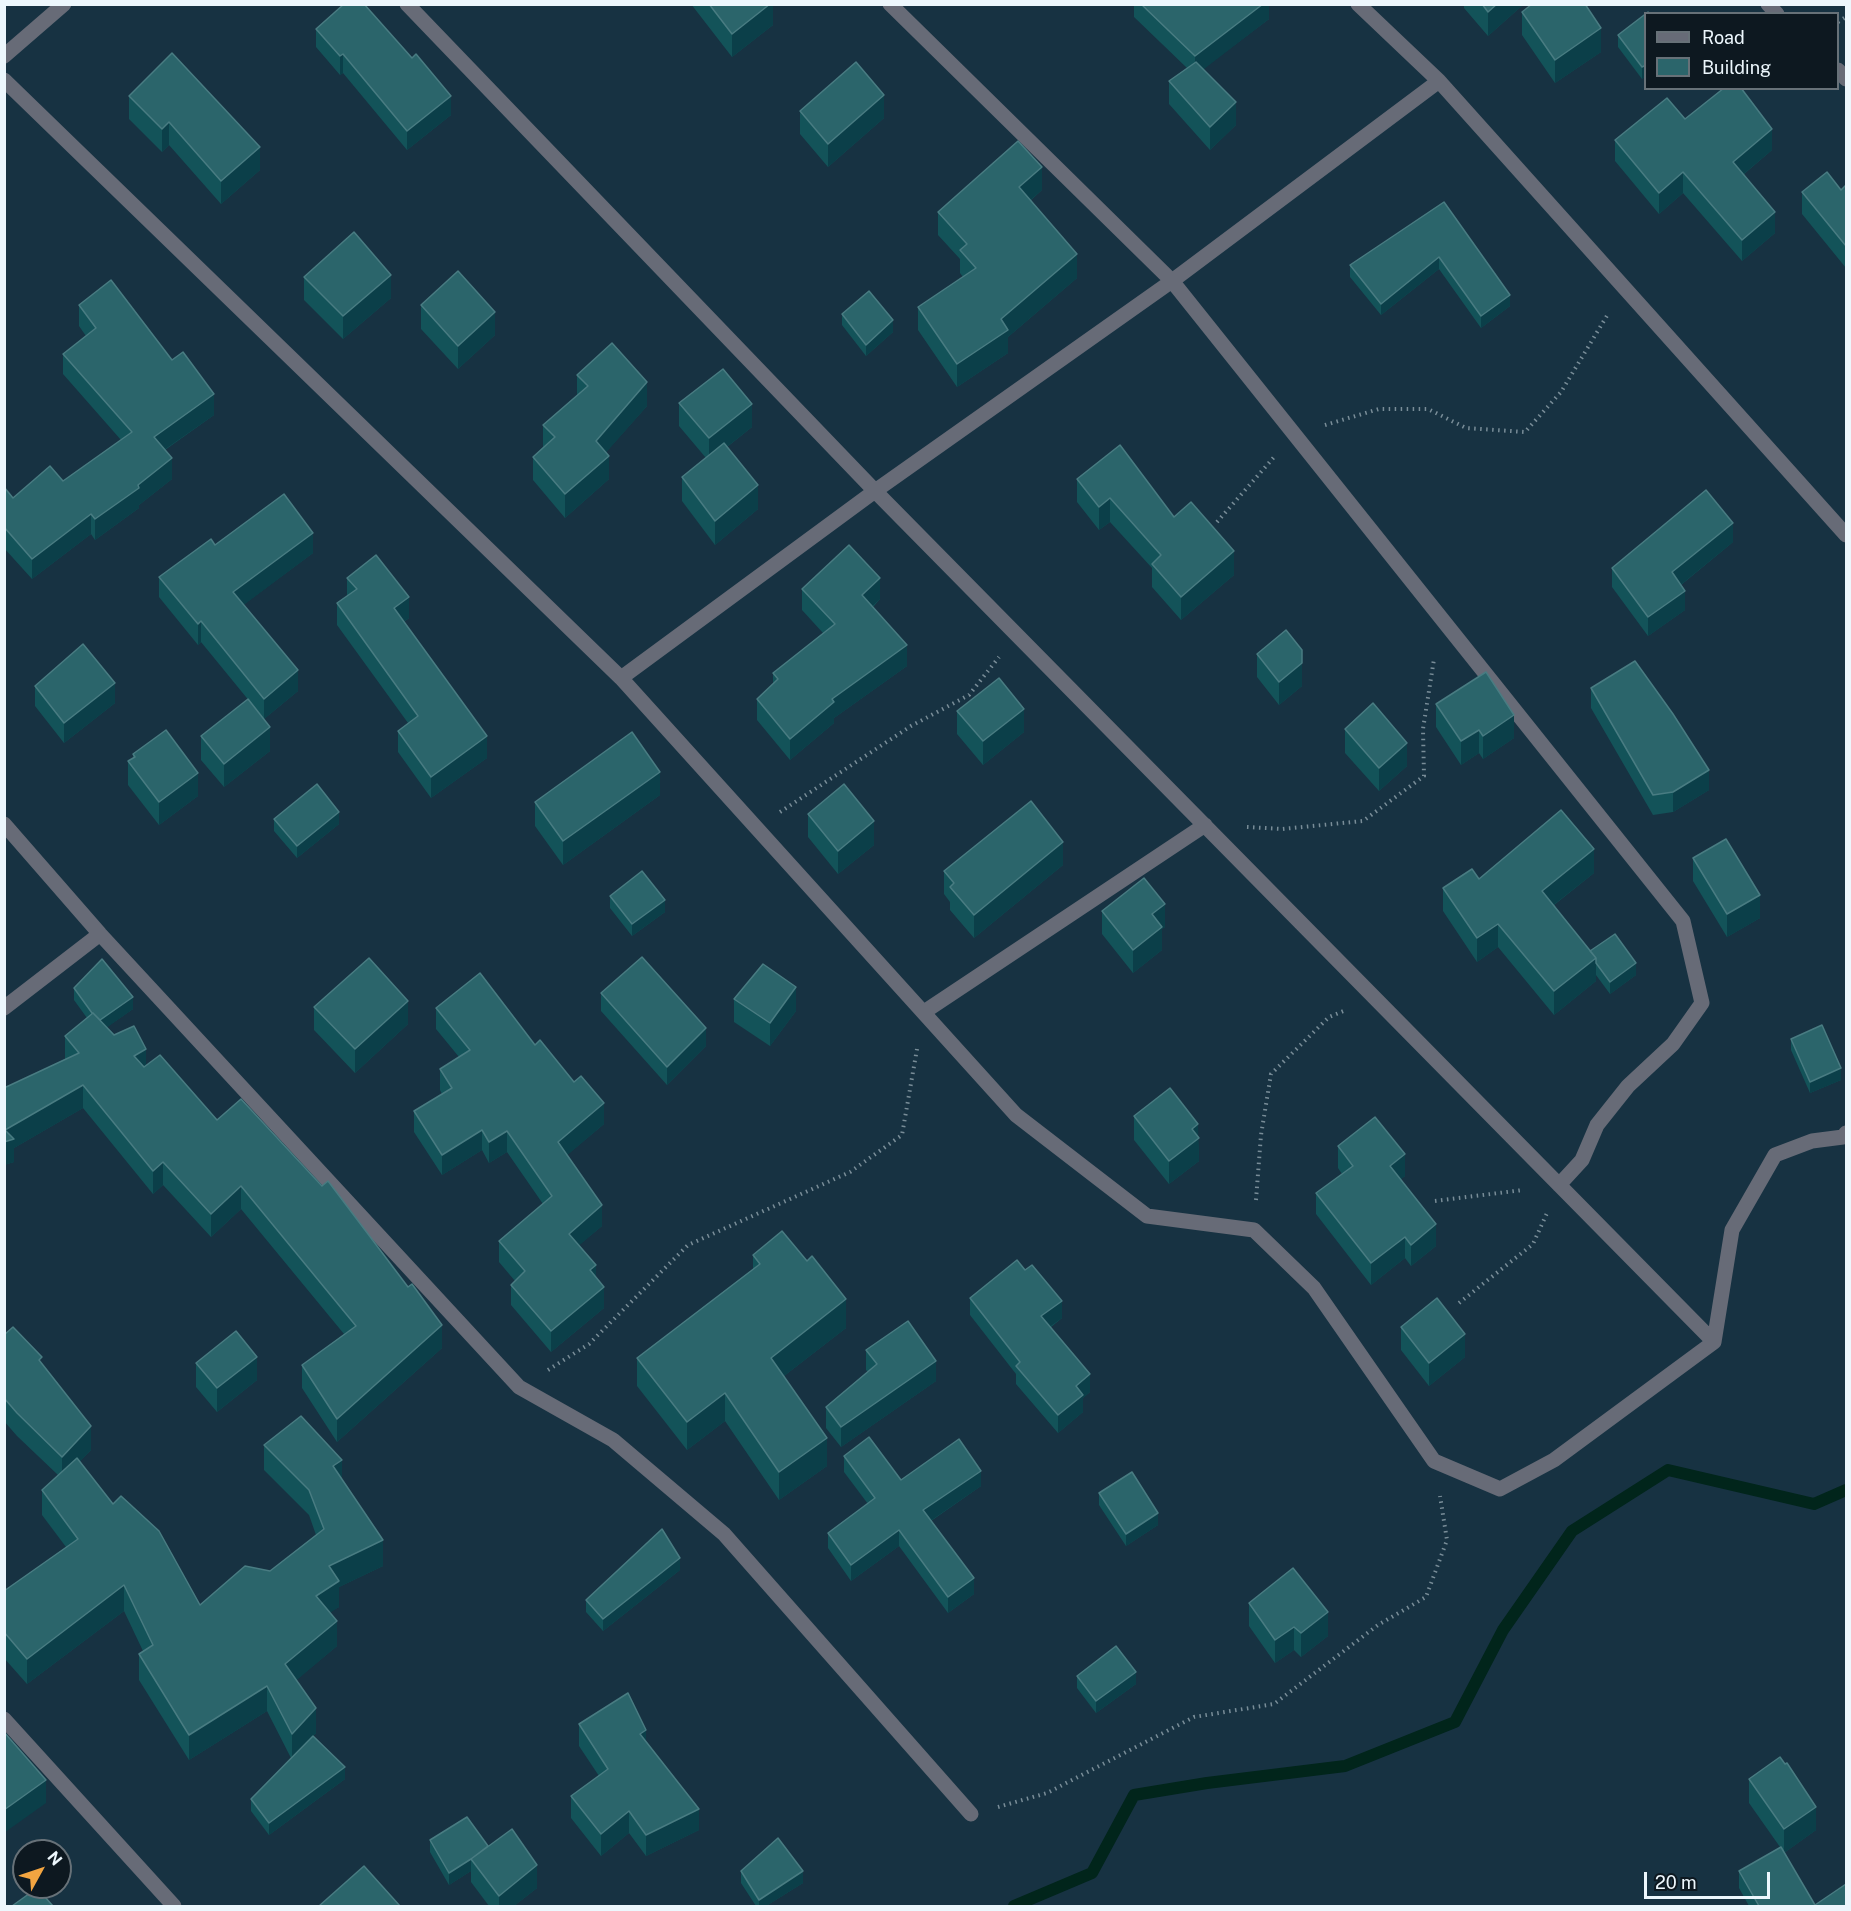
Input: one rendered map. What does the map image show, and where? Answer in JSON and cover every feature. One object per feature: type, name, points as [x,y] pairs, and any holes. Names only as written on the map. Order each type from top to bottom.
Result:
[{"type":"street","points":[[4,56],[64,4]]},
{"type":"street","points":[[407,4],[875,491],[1714,1341]]},
{"type":"street","points":[[890,4],[1172,281],[1683,921],[1702,1003],[1673,1044],[1628,1086],[1597,1125],[1582,1160],[1559,1185]]},
{"type":"street","points":[[1358,4],[1439,81],[1846,535]]},
{"type":"street","points":[[4,80],[621,678],[1016,1114],[1147,1216],[1254,1230],[1314,1288],[1434,1461],[1500,1489],[1554,1460],[1714,1341],[1732,1230],[1775,1155],[1812,1141],[1843,1137],[1846,1133]]},
{"type":"street","points":[[621,678],[875,491],[1172,281],[1439,81]]},
{"type":"street","points":[[4,824],[100,934],[519,1388],[613,1440],[724,1534],[971,1814]]},
{"type":"street","points":[[924,1012],[1205,825]]},
{"type":"street","points":[[4,1008],[100,934]]},
{"type":"street","points":[[4,1719],[174,1906]]},
{"type":"path","points":[[1217,522],[1294,434],[1379,409],[1428,409],[1466,428],[1526,432],[1561,392],[1624,287]]},
{"type":"path","points":[[1205,825],[1282,829],[1363,821],[1424,776],[1423,729],[1440,617]]},
{"type":"path","points":[[757,827],[911,726],[969,695],[1017,634]]},
{"type":"path","points":[[1254,1230],[1261,1135],[1271,1074],[1329,1017],[1374,997]]},
{"type":"path","points":[[519,1388],[589,1344],[688,1245],[850,1172],[902,1135],[924,1012]]},
{"type":"path","points":[[1436,1201],[1559,1185]]},
{"type":"path","points":[[1459,1303],[1533,1244],[1559,1185]]},
{"type":"path","points":[[971,1814],[1047,1792],[1194,1717],[1274,1704],[1378,1625],[1426,1597],[1447,1540],[1434,1461]]},
{"type":"building","points":[[344,4],[364,4],[412,58],[416,54],[451,96],[407,131],[343,54],[340,56],[316,29]]},
{"type":"building","points":[[709,4],[770,4],[732,34]]},
{"type":"building","points":[[1141,4],[1263,4],[1195,56]]},
{"type":"building","points":[[1482,4],[1497,4],[1488,12]]},
{"type":"building","points":[[1532,4],[1585,4],[1601,28],[1555,60],[1522,12]]},
{"type":"building","points":[[1644,15],[1644,66],[1642,67],[1618,35]]},
{"type":"building","points":[[172,53],[260,147],[221,181],[169,122],[162,129],[129,96]]},
{"type":"building","points":[[856,62],[884,95],[828,144],[800,111]]},
{"type":"building","points":[[1196,62],[1236,102],[1210,127],[1169,81]]},
{"type":"building","points":[[1721,90],[1743,90],[1772,129],[1733,162],[1775,212],[1742,240],[1683,172],[1659,193],[1615,140],[1667,98],[1685,119]]},
{"type":"building","points":[[1018,141],[1042,167],[1019,187],[1077,254],[1001,319],[1008,330],[957,364],[918,307],[976,268],[960,250],[967,244],[938,212]]},
{"type":"building","points":[[1827,172],[1841,190],[1846,185],[1846,246],[1802,192]]},
{"type":"building","points":[[1444,202],[1510,295],[1481,316],[1439,257],[1381,304],[1350,265]]},
{"type":"building","points":[[354,232],[391,275],[343,316],[304,277]]},
{"type":"building","points":[[458,271],[495,312],[458,346],[421,305]]},
{"type":"building","points":[[111,280],[172,360],[183,352],[214,394],[154,437],[172,458],[138,485],[139,488],[95,519],[91,514],[32,559],[4,527],[4,487],[13,498],[50,466],[63,481],[132,432],[63,354],[96,328],[79,305]]},
{"type":"building","points":[[869,291],[893,320],[866,345],[842,314]]},
{"type":"building","points":[[612,343],[647,382],[596,441],[609,456],[565,494],[533,457],[555,437],[543,425],[588,386],[577,375]]},
{"type":"building","points":[[723,369],[752,404],[709,438],[679,403]]},
{"type":"building","points":[[724,443],[758,485],[715,521],[682,477]]},
{"type":"building","points":[[1120,445],[1174,517],[1191,502],[1234,551],[1181,597],[1152,564],[1161,555],[1110,498],[1099,507],[1077,479]]},
{"type":"building","points":[[1706,490],[1733,523],[1672,572],[1685,591],[1648,617],[1612,568]]},
{"type":"building","points":[[284,494],[313,533],[233,592],[298,670],[264,699],[201,621],[198,624],[159,577],[211,539],[215,545]]},
{"type":"building","points":[[849,545],[880,578],[862,595],[907,645],[832,699],[834,702],[790,739],[757,699],[778,679],[773,673],[835,624],[802,589]]},
{"type":"building","points":[[376,555],[409,597],[394,608],[487,736],[431,777],[398,731],[418,716],[337,603],[357,589],[347,578]]},
{"type":"building","points":[[1286,630],[1302,650],[1302,663],[1279,682],[1257,654]]},
{"type":"building","points":[[83,644],[115,683],[64,723],[35,686]]},
{"type":"building","points":[[1635,661],[1709,770],[1673,792],[1653,795],[1591,688]]},
{"type":"building","points":[[1486,672],[1514,715],[1483,736],[1479,730],[1461,741],[1436,704]]},
{"type":"building","points":[[999,678],[1024,709],[983,741],[957,711]]},
{"type":"building","points":[[248,699],[270,727],[224,764],[201,736]]},
{"type":"building","points":[[1373,703],[1407,743],[1379,768],[1345,729]]},
{"type":"building","points":[[166,730],[198,773],[159,802],[128,761],[135,757],[133,754]]},
{"type":"building","points":[[632,732],[660,772],[563,841],[535,802]]},
{"type":"building","points":[[317,784],[339,812],[297,846],[274,819]]},
{"type":"building","points":[[844,784],[874,821],[838,851],[808,814]]},
{"type":"building","points":[[1031,801],[1063,842],[974,915],[950,887],[954,883],[944,871]]},
{"type":"building","points":[[1561,810],[1594,849],[1542,891],[1596,958],[1554,991],[1498,924],[1477,938],[1443,888],[1472,869],[1479,879]]},
{"type":"building","points":[[1726,839],[1760,895],[1727,914],[1693,858]]},
{"type":"building","points":[[642,871],[665,900],[632,924],[610,896]]},
{"type":"building","points":[[1144,878],[1165,904],[1152,914],[1162,927],[1133,950],[1102,911]]},
{"type":"building","points":[[1615,934],[1636,963],[1610,982],[1590,951]]},
{"type":"building","points":[[642,957],[706,1028],[667,1067],[601,993]]},
{"type":"building","points":[[369,958],[408,1001],[355,1049],[314,1007]]},
{"type":"building","points":[[102,959],[133,997],[100,1020],[74,988]]},
{"type":"building","points":[[763,964],[796,987],[770,1023],[734,999]]},
{"type":"building","points":[[480,973],[535,1045],[540,1040],[574,1082],[581,1076],[604,1103],[558,1142],[602,1205],[569,1234],[596,1265],[590,1270],[604,1287],[551,1331],[511,1285],[525,1271],[499,1241],[552,1196],[507,1131],[489,1142],[482,1130],[442,1155],[414,1111],[452,1088],[440,1069],[470,1050],[436,1008]]},
{"type":"building","points":[[93,1013],[114,1035],[134,1026],[146,1049],[134,1056],[144,1067],[160,1055],[217,1120],[241,1099],[322,1186],[328,1181],[408,1287],[412,1284],[442,1325],[337,1419],[302,1365],[356,1326],[241,1186],[211,1214],[163,1162],[153,1171],[83,1085],[5,1130],[14,1139],[4,1142],[4,1088],[79,1053],[65,1036]]},
{"type":"building","points":[[1822,1025],[1841,1068],[1810,1082],[1791,1039]]},
{"type":"building","points":[[1170,1088],[1198,1124],[1192,1129],[1199,1138],[1169,1161],[1134,1116]]},
{"type":"building","points":[[1375,1117],[1405,1154],[1390,1166],[1436,1224],[1411,1245],[1405,1237],[1371,1263],[1316,1193],[1353,1166],[1338,1146]]},
{"type":"building","points":[[782,1231],[807,1261],[812,1256],[846,1299],[771,1358],[827,1438],[779,1472],[725,1393],[687,1422],[637,1358],[760,1264],[753,1255]]},
{"type":"building","points":[[1017,1260],[1025,1270],[1032,1265],[1062,1301],[1041,1316],[1090,1374],[1076,1386],[1083,1395],[1058,1415],[1016,1366],[1020,1362],[970,1298]]},
{"type":"building","points":[[1437,1298],[1465,1334],[1429,1363],[1401,1327]]},
{"type":"building","points":[[908,1321],[936,1361],[841,1427],[826,1407],[877,1364],[866,1350]]},
{"type":"building","points":[[13,1327],[42,1357],[39,1360],[91,1426],[62,1457],[4,1398],[4,1335]]},
{"type":"building","points":[[236,1331],[257,1357],[217,1388],[196,1363]]},
{"type":"building","points":[[301,1416],[342,1460],[333,1466],[383,1540],[329,1566],[339,1581],[316,1596],[337,1621],[285,1664],[316,1708],[292,1734],[267,1686],[189,1735],[139,1654],[153,1645],[124,1585],[27,1659],[4,1632],[4,1591],[78,1539],[42,1490],[77,1458],[113,1504],[121,1496],[159,1531],[200,1605],[245,1566],[270,1571],[324,1529],[309,1490],[264,1445]]},
{"type":"building","points":[[869,1437],[901,1480],[959,1439],[981,1471],[923,1510],[974,1578],[948,1597],[899,1530],[851,1565],[828,1533],[875,1498],[844,1456]]},
{"type":"building","points":[[1132,1472],[1158,1513],[1126,1534],[1099,1493]]},
{"type":"building","points":[[662,1529],[680,1558],[603,1619],[586,1600]]},
{"type":"building","points":[[1293,1568],[1328,1612],[1301,1633],[1294,1627],[1275,1640],[1249,1603]]},
{"type":"building","points":[[1116,1646],[1136,1672],[1096,1701],[1077,1676]]},
{"type":"building","points":[[628,1693],[646,1730],[640,1734],[699,1809],[646,1835],[629,1811],[601,1834],[571,1796],[608,1769],[579,1724]]},
{"type":"building","points":[[4,1732],[46,1780],[4,1810]]},
{"type":"building","points":[[313,1736],[345,1767],[269,1823],[251,1799]]},
{"type":"building","points":[[1780,1757],[1785,1764],[1787,1763],[1816,1807],[1784,1829],[1749,1779]]},
{"type":"building","points":[[467,1817],[488,1846],[449,1873],[430,1840]]},
{"type":"building","points":[[512,1829],[537,1865],[499,1896],[471,1859]]},
{"type":"building","points":[[778,1838],[803,1871],[759,1900],[741,1871]]},
{"type":"building","points":[[1781,1847],[1815,1905],[1846,1884],[1846,1906],[1759,1906],[1739,1871]]},
{"type":"building","points":[[364,1866],[400,1906],[319,1906]]},
{"type":"building","points":[[22,1899],[47,1899],[53,1906],[12,1906]]},
{"type":"waterway","points":[[1014,1906],[1092,1873],[1134,1795],[1207,1783],[1345,1766],[1455,1722],[1503,1630],[1572,1531],[1668,1470],[1814,1504],[1846,1490]]}]
